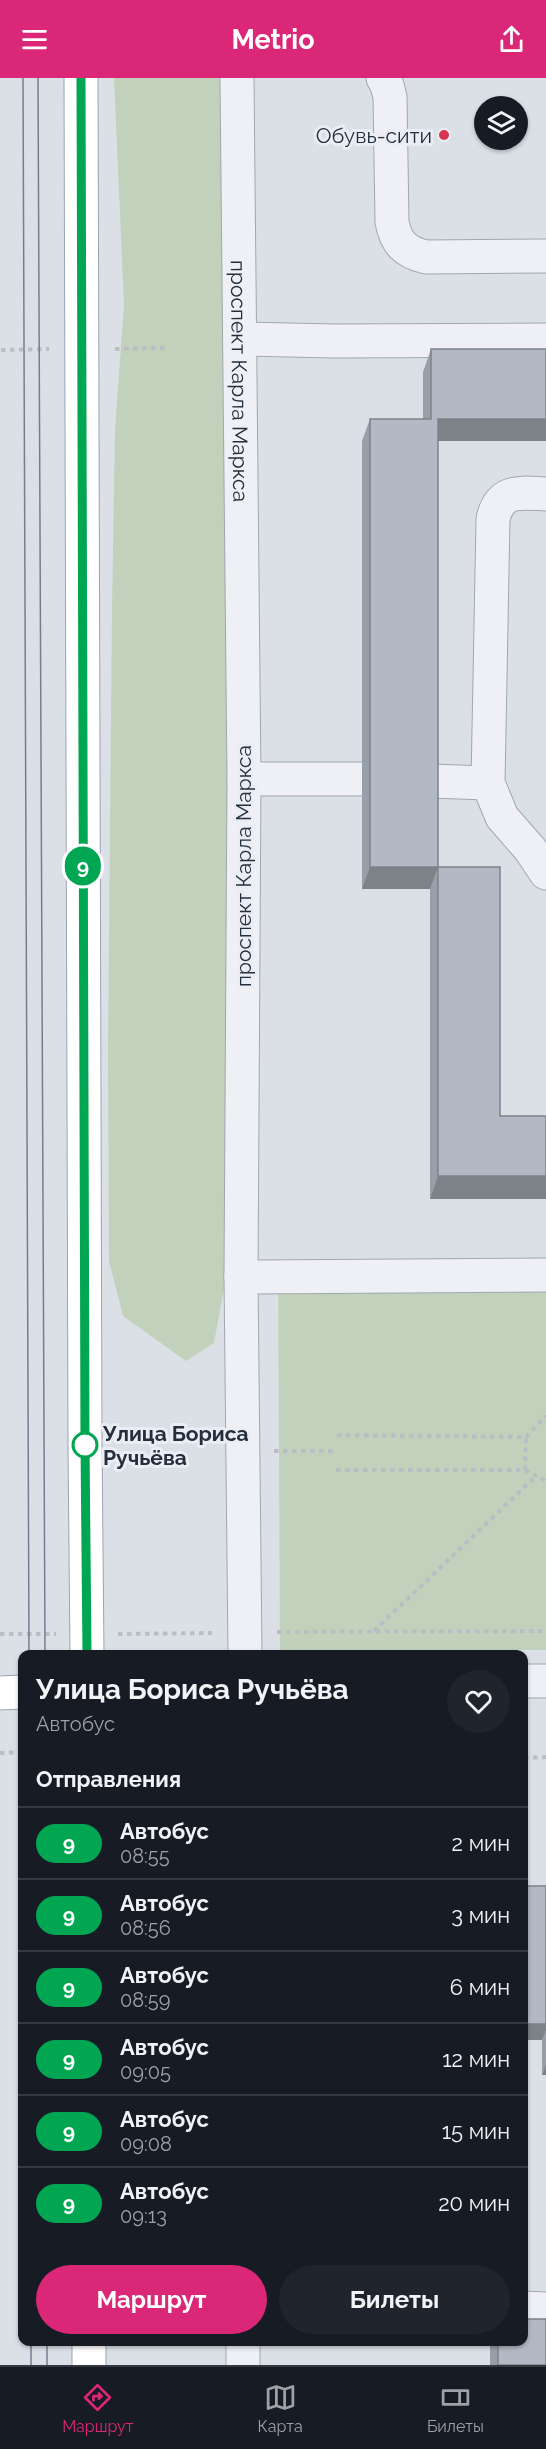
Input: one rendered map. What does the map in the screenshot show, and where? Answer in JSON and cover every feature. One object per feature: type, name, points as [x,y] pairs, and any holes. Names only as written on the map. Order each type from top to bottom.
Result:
[{"type":"main road","points":[[81,78],[84,1420],[87,1650]]},
{"type":"main road","points":[[0,1693],[18,1692]]},
{"type":"main road","points":[[89,2346],[89,2365]]},
{"type":"street","name":"проспект Карла Маркса","points":[[237,78],[244,779],[241,1277],[244,1650]]},
{"type":"street","points":[[383,78],[390,97],[392,222],[394,235],[401,247],[413,254],[426,257],[546,256]]},
{"type":"street","points":[[240,339],[546,340]]},
{"type":"street","points":[[546,494],[510,495],[496,508],[493,519],[488,783],[502,817],[530,849],[546,873]]},
{"type":"street","points":[[244,779],[362,779]]},
{"type":"street","points":[[430,781],[488,783]]},
{"type":"street","points":[[241,1277],[546,1275]]},
{"type":"street","points":[[528,1681],[546,1681]]},
{"type":"street","points":[[528,2308],[546,2309]]},
{"type":"street","points":[[243,2346],[243,2365]]},
{"type":"path","points":[[111,349],[166,348]]},
{"type":"path","points":[[1,350],[49,349]]},
{"type":"path","points":[[525,1470],[526,1437],[546,1416]]},
{"type":"path","points":[[337,1436],[526,1437]]},
{"type":"path","points":[[243,1450],[336,1451]]},
{"type":"path","points":[[336,1470],[525,1470],[546,1481]]},
{"type":"path","points":[[374,1632],[535,1477]]},
{"type":"path","points":[[0,1753],[18,1752]]},
{"type":"path","points":[[528,1758],[546,1757]]},
{"type":"green space","points":[[114,78],[226,78],[230,1256],[214,1343],[186,1361],[123,1316],[109,1261],[108,1052],[112,608],[115,430],[124,304]]},
{"type":"green space","points":[[278,1261],[546,1264],[546,1650],[280,1650]]},
{"type":"building","points":[[431,349],[546,349],[546,419],[438,419],[438,867],[370,867],[370,419],[431,419]]},
{"type":"building","points":[[438,867],[500,867],[500,1116],[546,1116],[546,1176],[438,1176]]},
{"type":"building","points":[[528,1886],[546,1886],[546,2024],[528,2024]]},
{"type":"building","points":[[528,2319],[546,2319],[546,2365],[498,2365],[498,2346],[528,2346]]},
{"type":"tram line","points":[[23,78],[29,1650]]},
{"type":"tram line","points":[[38,78],[45,1650]]},
{"type":"tram line","points":[[31,2346],[31,2365]]},
{"type":"tram line","points":[[47,2346],[47,2365]]},
{"type":"bus line","name":"9","points":[[81,78],[87,1650]]},
{"type":"place","name":"Обувь-сити","points":[[444,135]]},
{"type":"place","name":"Улица Бориса Ручьёва","points":[[85,1445]]}]
